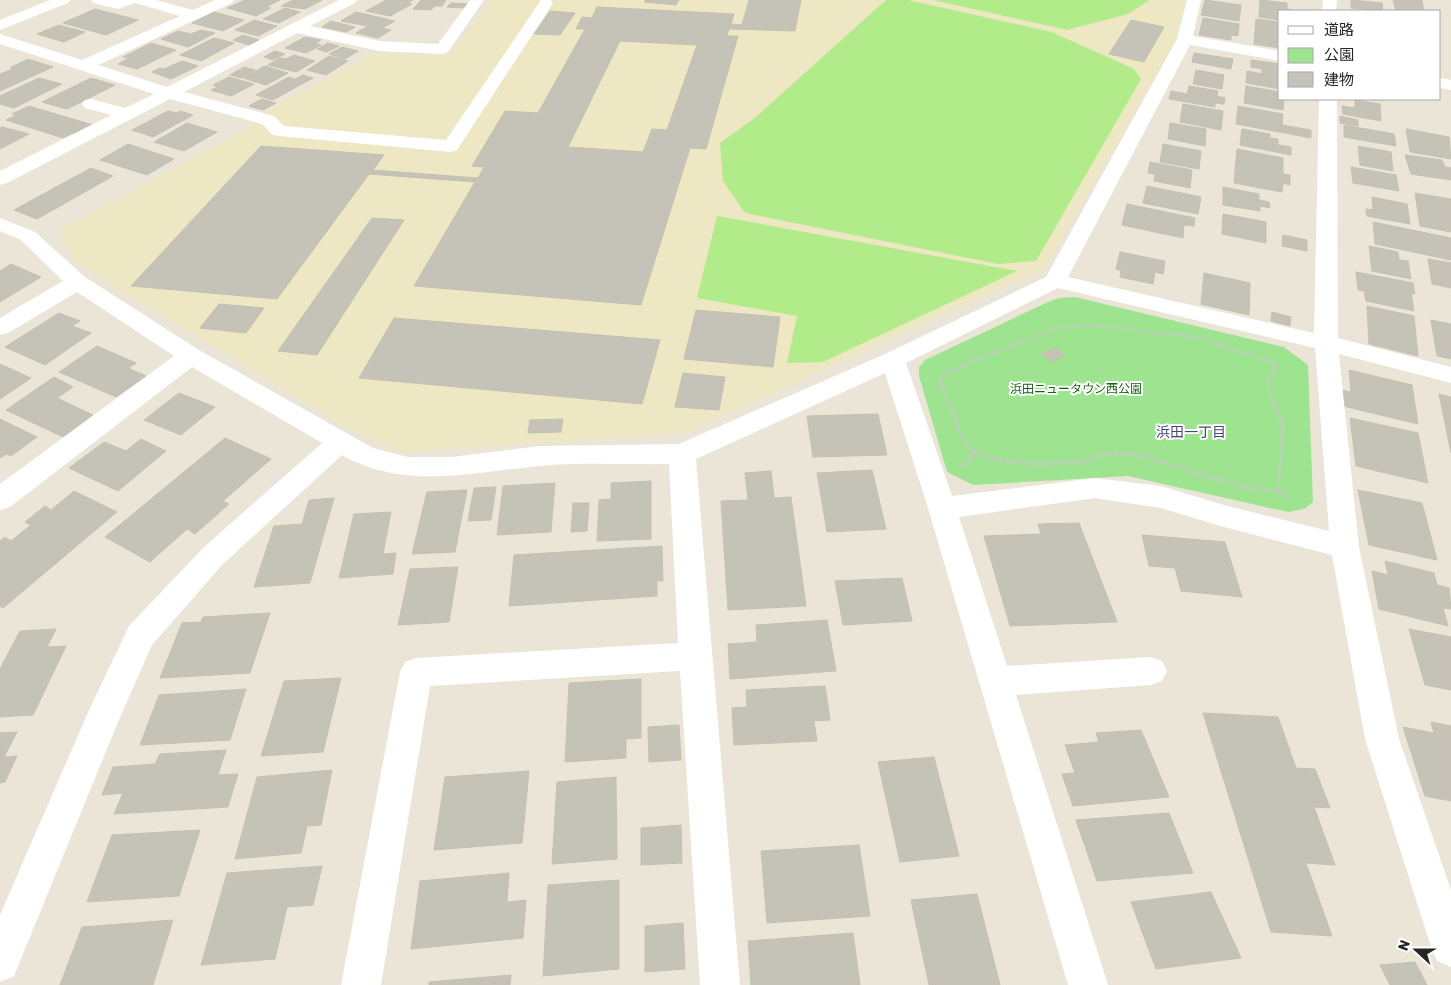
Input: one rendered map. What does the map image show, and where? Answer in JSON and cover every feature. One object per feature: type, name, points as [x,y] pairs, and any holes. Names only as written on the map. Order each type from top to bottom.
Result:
[{"type":"street","points":[[0,25],[63,0]]},
{"type":"street","points":[[98,0],[118,6],[131,0]]},
{"type":"street","points":[[139,0],[195,15]]},
{"type":"street","points":[[84,66],[227,0]]},
{"type":"street","points":[[0,179],[350,0]]},
{"type":"street","points":[[296,28],[379,46],[442,49],[478,0]]},
{"type":"street","points":[[0,224],[28,236],[76,282],[191,356],[366,456],[408,468],[452,467],[541,456],[682,454],[893,360],[1056,281],[1185,39],[1194,0]]},
{"type":"street","points":[[0,39],[169,93],[268,120],[279,131],[450,146],[546,3]]},
{"type":"street","points":[[1185,39],[1278,56]]},
{"type":"street","points":[[1328,100],[1326,343],[1345,547],[1382,739],[1451,947]]},
{"type":"street","points":[[91,104],[127,114]]},
{"type":"street","points":[[1056,281],[1326,343],[1451,375]]},
{"type":"street","points":[[0,328],[76,282]]},
{"type":"street","points":[[0,499],[191,356]]},
{"type":"street","points":[[893,360],[942,508],[1088,985]]},
{"type":"street","points":[[0,962],[101,721],[140,636],[213,556],[340,442]]},
{"type":"street","points":[[682,454],[720,985]]},
{"type":"street","points":[[942,508],[1095,488],[1160,497],[1224,516],[1345,547]]},
{"type":"street","points":[[361,985],[416,672],[695,656]]},
{"type":"street","points":[[995,682],[1151,671]]},
{"type":"path","points":[[1094,325],[1200,338],[1276,364],[1267,385],[1283,426],[1278,491],[1247,488],[1146,457],[1120,453],[1102,455],[1084,462],[1016,463],[986,457],[969,449],[961,435],[940,380],[941,375],[1055,328],[1094,325]]},
{"type":"shaded area","points":[[491,0],[1185,0],[1176,39],[1045,268],[686,433],[401,452],[340,424],[74,261],[59,230],[247,129],[270,108],[374,53],[449,56]]},
{"type":"green space","points":[[886,0],[908,0],[1052,32],[1134,69],[1141,79],[1036,261],[998,264],[745,213],[723,181],[720,143],[756,117]]},
{"type":"green space","points":[[933,0],[1150,0],[1128,14],[1067,30]]},
{"type":"green space","points":[[717,216],[1017,271],[823,362],[787,363],[797,316],[697,298]]},
{"type":"green space","name":"浜田ニュータウン西公園","points":[[1075,297],[1284,347],[1308,365],[1313,502],[1304,509],[1288,512],[1128,476],[973,485],[947,472],[919,376],[919,367],[925,360],[1048,302],[1059,298]]},
{"type":"building","points":[[245,0],[280,0],[266,7],[271,8],[256,16],[227,8]]},
{"type":"building","points":[[293,0],[322,0],[305,9],[281,6]]},
{"type":"building","points":[[386,0],[413,0],[408,3],[412,4],[390,16],[366,11]]},
{"type":"building","points":[[421,0],[446,0],[442,6],[435,6],[431,10],[413,9]]},
{"type":"building","points":[[646,0],[679,0],[676,5],[644,2]]},
{"type":"building","points":[[749,0],[801,0],[795,31],[729,29],[727,36],[738,36],[706,149],[690,148],[641,305],[414,286],[475,182],[369,174],[277,299],[131,286],[261,146],[384,155],[373,170],[478,178],[484,167],[472,166],[505,111],[538,113],[585,29],[576,29],[582,17],[592,18],[597,7],[734,14],[731,24],[742,25]],"holes":[[[620,41],[697,45],[667,130],[652,129],[643,152],[568,147]]]},
{"type":"building","points":[[1205,0],[1241,5],[1239,21],[1201,15]]},
{"type":"building","points":[[1260,0],[1287,3],[1287,9],[1292,10],[1278,10],[1278,20],[1259,17]]},
{"type":"building","points":[[1351,0],[1382,3],[1383,10],[1372,10],[1351,8]]},
{"type":"building","points":[[1393,0],[1422,0],[1424,10],[1396,10]]},
{"type":"building","points":[[451,3],[468,4],[464,8],[447,7]]},
{"type":"building","points":[[285,8],[300,12],[279,23],[263,19]]},
{"type":"building","points":[[95,9],[138,20],[106,35],[63,23]]},
{"type":"building","points":[[550,11],[575,13],[560,35],[534,34]]},
{"type":"building","points":[[214,12],[244,20],[223,31],[192,23]]},
{"type":"building","points":[[356,12],[395,21],[382,28],[391,30],[378,38],[356,33],[368,26],[341,21]]},
{"type":"building","points":[[1203,18],[1239,24],[1238,36],[1231,35],[1231,40],[1199,35]]},
{"type":"building","points":[[1256,19],[1278,22],[1278,48],[1254,44]]},
{"type":"building","points":[[254,20],[277,26],[258,36],[235,30]]},
{"type":"building","points":[[1131,20],[1164,27],[1144,62],[1109,54]]},
{"type":"building","points":[[331,21],[355,27],[346,32],[322,27]]},
{"type":"building","points":[[59,25],[85,32],[64,42],[37,34]]},
{"type":"building","points":[[201,30],[215,33],[188,47],[161,39],[178,31],[191,34]]},
{"type":"building","points":[[243,35],[259,40],[249,45],[233,40]]},
{"type":"building","points":[[305,37],[321,40],[315,43],[321,45],[306,53],[285,48]]},
{"type":"building","points":[[214,38],[234,43],[201,61],[180,55]]},
{"type":"building","points":[[151,43],[176,50],[137,69],[118,64],[129,58],[123,57]]},
{"type":"building","points":[[328,43],[339,46],[327,52],[317,49]]},
{"type":"building","points":[[342,47],[358,51],[345,59],[329,54]]},
{"type":"building","points":[[275,51],[285,54],[273,60],[264,57]]},
{"type":"building","points":[[1194,53],[1233,59],[1231,69],[1192,62]]},
{"type":"building","points":[[294,55],[315,61],[296,72],[268,65],[280,58],[286,59]]},
{"type":"building","points":[[329,56],[348,61],[326,75],[307,70]]},
{"type":"building","points":[[28,59],[53,67],[0,91],[0,74],[13,69],[10,68]]},
{"type":"building","points":[[1251,60],[1278,64],[1278,89],[1246,83],[1247,71],[1262,74],[1262,69],[1251,67]]},
{"type":"building","points":[[182,61],[198,66],[171,79],[152,72],[160,68],[164,69]]},
{"type":"building","points":[[265,66],[288,73],[266,85],[243,78]]},
{"type":"building","points":[[244,67],[255,70],[241,78],[230,75]]},
{"type":"building","points":[[1196,70],[1224,75],[1222,89],[1193,84]]},
{"type":"building","points":[[303,75],[313,78],[273,100],[256,95],[289,77],[295,79]]},
{"type":"building","points":[[229,77],[254,84],[231,96],[211,90],[218,87],[213,85]]},
{"type":"building","points":[[39,78],[62,84],[14,108],[0,104],[0,96]]},
{"type":"building","points":[[91,78],[115,85],[67,109],[42,102]]},
{"type":"building","points":[[1189,86],[1218,91],[1217,96],[1225,98],[1224,104],[1215,103],[1215,107],[1169,99],[1171,91],[1187,94]]},
{"type":"building","points":[[1246,86],[1278,92],[1278,100],[1284,100],[1283,110],[1244,103]]},
{"type":"building","points":[[262,99],[276,103],[263,110],[249,106]]},
{"type":"building","points":[[1355,100],[1380,104],[1381,121],[1343,114],[1342,106],[1355,108]]},
{"type":"building","points":[[1183,104],[1223,111],[1221,130],[1180,122]]},
{"type":"building","points":[[29,106],[93,125],[77,134],[73,133],[63,138],[6,120],[17,115],[12,114]]},
{"type":"building","points":[[1238,106],[1283,114],[1282,125],[1311,130],[1311,138],[1236,124]]},
{"type":"building","points":[[168,111],[177,113],[180,111],[193,115],[153,137],[132,130]]},
{"type":"building","points":[[1340,116],[1358,120],[1358,126],[1340,123]]},
{"type":"building","points":[[187,123],[217,132],[184,151],[154,142]]},
{"type":"building","points":[[1170,123],[1206,129],[1205,146],[1168,139]]},
{"type":"building","points":[[1344,125],[1394,134],[1396,146],[1344,137]]},
{"type":"building","points":[[0,128],[29,134],[0,149]]},
{"type":"building","points":[[1242,129],[1270,134],[1270,138],[1278,139],[1278,145],[1291,147],[1291,155],[1240,145]]},
{"type":"building","points":[[1406,129],[1449,137],[1451,159],[1410,152]]},
{"type":"building","points":[[128,144],[174,159],[147,175],[100,160]]},
{"type":"building","points":[[1163,144],[1201,151],[1199,169],[1160,162]]},
{"type":"building","points":[[1358,146],[1391,152],[1393,171],[1360,165]]},
{"type":"building","points":[[1237,149],[1283,158],[1283,174],[1290,175],[1290,185],[1283,183],[1282,192],[1234,183]]},
{"type":"building","points":[[1405,155],[1442,160],[1445,167],[1451,168],[1451,180],[1411,174]]},
{"type":"building","points":[[1150,162],[1192,170],[1190,188],[1154,181],[1155,174],[1148,173]]},
{"type":"building","points":[[1351,167],[1396,175],[1399,191],[1353,183]]},
{"type":"building","points":[[91,168],[113,176],[37,219],[14,210]]},
{"type":"building","points":[[1147,186],[1201,197],[1198,214],[1143,203]]},
{"type":"building","points":[[1223,187],[1259,194],[1259,200],[1269,202],[1270,208],[1260,206],[1260,211],[1223,205]]},
{"type":"building","points":[[1415,193],[1451,199],[1451,232],[1420,226]]},
{"type":"building","points":[[1372,197],[1407,204],[1410,224],[1367,216],[1366,209],[1373,210]]},
{"type":"building","points":[[1127,204],[1195,218],[1194,226],[1184,225],[1183,238],[1122,225]]},
{"type":"building","points":[[1223,214],[1266,222],[1266,243],[1222,234]]},
{"type":"building","points":[[372,218],[404,220],[317,355],[278,351]]},
{"type":"building","points":[[1373,222],[1451,238],[1451,260],[1375,244]]},
{"type":"building","points":[[1283,235],[1307,240],[1307,251],[1282,246]]},
{"type":"building","points":[[1369,246],[1398,252],[1399,260],[1408,261],[1411,279],[1372,271]]},
{"type":"building","points":[[1120,252],[1165,261],[1163,274],[1155,272],[1153,284],[1120,277],[1121,271],[1116,269]]},
{"type":"building","points":[[1428,259],[1451,263],[1451,288],[1432,284]]},
{"type":"building","points":[[11,264],[41,277],[0,302],[0,271]]},
{"type":"building","points":[[1356,272],[1413,283],[1415,294],[1411,293],[1414,311],[1366,301],[1364,291],[1358,290]]},
{"type":"building","points":[[1204,273],[1250,283],[1249,315],[1201,304]]},
{"type":"building","points":[[219,304],[264,308],[246,333],[200,328]]},
{"type":"building","points":[[1367,306],[1414,316],[1418,356],[1369,344]]},
{"type":"building","points":[[696,310],[780,317],[773,367],[684,359]]},
{"type":"building","points":[[1272,312],[1291,317],[1290,326],[1271,321]]},
{"type":"building","points":[[59,313],[80,321],[72,326],[91,333],[45,365],[5,347]]},
{"type":"building","points":[[394,318],[660,340],[642,404],[359,378]]},
{"type":"building","points":[[1431,320],[1451,324],[1451,359],[1437,356]]},
{"type":"building","points":[[97,346],[136,363],[128,368],[146,376],[116,397],[59,372]]},
{"type":"building","points":[[1056,348],[1064,356],[1050,361],[1042,353]]},
{"type":"building","points":[[0,364],[31,378],[0,399]]},
{"type":"building","points":[[1349,370],[1412,385],[1418,424],[1343,406],[1342,390],[1351,392]]},
{"type":"building","points":[[683,373],[725,377],[719,410],[675,407]]},
{"type":"building","points":[[54,377],[73,387],[57,398],[93,415],[63,437],[6,410]]},
{"type":"building","points":[[179,393],[215,407],[181,435],[144,420]]},
{"type":"building","points":[[1439,394],[1451,397],[1451,453]]},
{"type":"building","points":[[878,414],[887,455],[813,457],[807,416]]},
{"type":"building","points":[[1350,418],[1418,433],[1428,483],[1356,466]]},
{"type":"building","points":[[0,419],[37,437],[11,456],[6,454],[0,458]]},
{"type":"building","points":[[563,419],[561,432],[528,433],[530,420]]},
{"type":"building","points":[[225,438],[271,459],[223,501],[229,504],[195,534],[187,529],[150,562],[105,537]]},
{"type":"building","points":[[141,439],[166,451],[118,491],[69,468],[104,442],[126,451]]},
{"type":"building","points":[[872,470],[886,529],[827,532],[817,473]]},
{"type":"building","points":[[771,471],[774,498],[791,497],[806,606],[728,610],[721,501],[748,500],[745,473]]},
{"type":"building","points":[[651,481],[651,539],[597,541],[599,500],[611,499],[611,483]]},
{"type":"building","points":[[555,483],[551,532],[497,535],[503,486]]},
{"type":"building","points":[[496,487],[491,520],[468,521],[474,488]]},
{"type":"building","points":[[467,490],[455,552],[412,554],[427,492]]},
{"type":"building","points":[[1358,490],[1422,503],[1437,560],[1369,545]]},
{"type":"building","points":[[74,491],[117,512],[3,608],[0,606],[0,541],[5,537],[11,541],[31,525],[25,522],[45,506],[51,510]]},
{"type":"building","points":[[334,498],[310,583],[254,587],[274,526],[302,524],[309,500]]},
{"type":"building","points":[[573,503],[589,503],[587,531],[571,532]]},
{"type":"building","points":[[391,512],[383,554],[396,553],[393,574],[339,578],[354,514]]},
{"type":"building","points":[[1079,523],[1117,622],[1010,626],[984,536],[1041,534],[1038,524]]},
{"type":"building","points":[[1142,535],[1225,542],[1242,597],[1181,591],[1175,568],[1149,566]]},
{"type":"building","points":[[662,546],[663,581],[657,581],[657,596],[509,606],[514,555]]},
{"type":"building","points":[[1385,561],[1434,573],[1437,585],[1449,588],[1451,609],[1443,608],[1448,626],[1379,609],[1372,571],[1388,575]]},
{"type":"building","points":[[458,567],[449,622],[398,625],[410,569]]},
{"type":"building","points":[[902,578],[912,621],[843,625],[835,581]]},
{"type":"building","points":[[270,613],[250,673],[160,678],[182,623],[201,622],[203,617]]},
{"type":"building","points":[[827,620],[836,671],[730,679],[728,644],[757,642],[756,625]]},
{"type":"building","points":[[56,629],[47,647],[66,646],[33,715],[0,717],[0,669],[20,631]]},
{"type":"building","points":[[1409,629],[1451,637],[1451,690],[1425,685]]},
{"type":"building","points":[[341,678],[323,752],[261,756],[284,681]]},
{"type":"building","points":[[641,679],[641,738],[626,739],[626,758],[565,762],[569,683]]},
{"type":"building","points":[[825,686],[830,720],[814,721],[817,741],[734,745],[732,708],[747,707],[746,690]]},
{"type":"building","points":[[246,689],[230,740],[140,745],[159,695]]},
{"type":"building","points":[[1203,713],[1278,717],[1296,768],[1315,769],[1330,808],[1314,807],[1335,865],[1306,863],[1332,936],[1271,932]]},
{"type":"building","points":[[1431,722],[1451,726],[1451,801],[1425,796],[1403,727],[1434,733]]},
{"type":"building","points":[[679,725],[681,760],[649,762],[648,727]]},
{"type":"building","points":[[1141,730],[1169,797],[1073,806],[1062,774],[1075,773],[1065,745],[1099,742],[1096,733]]},
{"type":"building","points":[[17,732],[4,757],[17,756],[5,782],[0,783],[0,733]]},
{"type":"building","points":[[226,750],[218,775],[238,774],[228,807],[114,814],[123,793],[102,795],[113,767],[155,764],[160,754]]},
{"type":"building","points":[[934,757],[959,856],[900,862],[878,762]]},
{"type":"building","points":[[332,770],[321,825],[307,826],[301,853],[235,859],[257,777]]},
{"type":"building","points":[[529,771],[522,843],[434,850],[445,777]]},
{"type":"building","points":[[616,777],[617,859],[552,864],[557,782]]},
{"type":"building","points":[[1169,813],[1193,873],[1097,881],[1076,820]]},
{"type":"building","points":[[681,825],[682,863],[641,865],[641,828]]},
{"type":"building","points":[[200,830],[179,896],[87,902],[112,835]]},
{"type":"building","points":[[859,845],[870,916],[767,923],[761,851]]},
{"type":"building","points":[[322,866],[313,905],[287,907],[275,959],[201,965],[227,873]]},
{"type":"building","points":[[509,873],[507,902],[526,900],[523,938],[411,949],[420,881]]},
{"type":"building","points":[[619,880],[619,969],[543,976],[548,885]]},
{"type":"building","points":[[1211,892],[1241,958],[1156,969],[1131,902]]},
{"type":"building","points":[[977,894],[1000,985],[929,985],[911,900]]},
{"type":"building","points":[[173,920],[153,985],[60,985],[82,927]]},
{"type":"building","points":[[683,923],[685,969],[645,972],[645,926]]},
{"type":"building","points":[[853,933],[860,985],[751,985],[748,941]]},
{"type":"building","points":[[1415,962],[1427,985],[1390,985],[1380,965]]},
{"type":"building","points":[[511,975],[510,985],[429,985],[429,982]]},
{"type":"district","name":"浜田一丁目","points":[[1191,432]]}]
